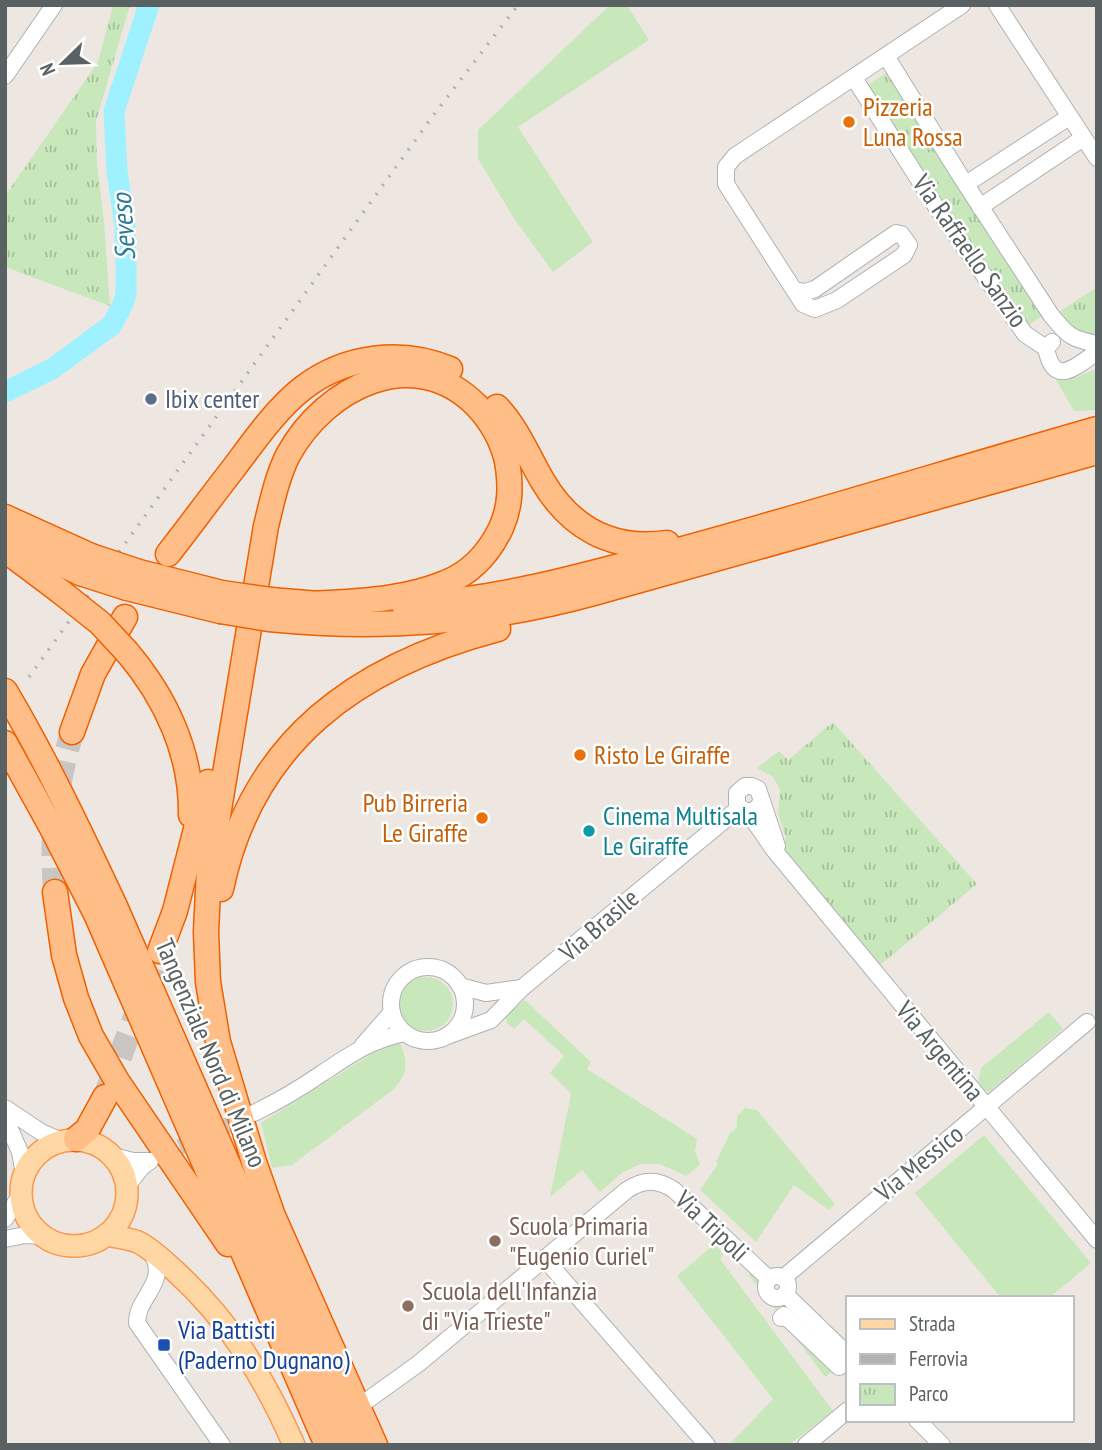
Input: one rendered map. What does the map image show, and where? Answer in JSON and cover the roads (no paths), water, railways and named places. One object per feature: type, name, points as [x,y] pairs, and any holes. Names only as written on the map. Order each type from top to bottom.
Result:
[{"type":"highway","points":[[168,554],[263,430],[302,389],[323,374],[376,357],[411,357],[448,368],[477,386],[502,412],[558,505],[576,522],[600,537],[651,545],[751,530]]},
{"type":"highway","points":[[160,951],[175,911],[198,827],[219,728],[254,524],[277,450],[293,422],[312,399],[330,385],[378,363],[411,357]]},
{"type":"highway","points":[[270,610],[387,599],[447,583],[475,566],[494,542],[508,512],[510,482],[504,448],[495,429],[467,396],[441,381],[410,375],[381,378],[359,385],[322,409],[288,456],[276,485],[266,526],[209,870],[206,932],[208,982],[218,1042],[238,1115],[273,1216],[375,1445]]},
{"type":"highway","points":[[314,604],[376,607],[444,604],[565,581],[1097,429]]},
{"type":"highway","points":[[5,537],[133,580],[221,602],[369,625],[475,619],[555,604],[1097,452]]},
{"type":"highway","points":[[5,517],[85,565]]},
{"type":"highway","points":[[5,551],[100,623],[127,652],[164,707],[176,730],[186,760],[191,805],[185,871]]},
{"type":"highway","points":[[213,1012],[218,902],[236,834],[275,765],[305,727],[355,688],[416,655],[458,639],[603,601],[660,574]]},
{"type":"highway","points":[[72,732],[93,674],[125,617]]},
{"type":"highway","name":"Tangenziale Nord di Milano","points":[[5,691],[57,786],[114,904],[351,1445]]},
{"type":"highway","name":"Tangenziale Nord di Milano","points":[[5,743],[96,914],[327,1445]]},
{"type":"highway","points":[[55,892],[64,955],[76,998],[91,1036],[117,1081],[262,1295]]},
{"type":"highway","points":[[69,1140],[94,1121],[105,1097]]},
{"type":"main road","points":[[69,1140],[92,1143],[113,1156],[123,1171],[127,1186],[125,1210],[115,1227],[90,1244],[74,1246],[58,1243],[44,1236],[29,1221],[24,1208],[23,1184],[38,1154],[69,1140]]},
{"type":"main road","points":[[125,1210],[146,1247],[195,1290],[223,1321],[264,1381],[295,1445]]},
{"type":"main road","points":[[106,1235],[146,1247]]},
{"type":"street","points":[[7,67],[54,5]]},
{"type":"street","points":[[793,290],[806,292],[815,289],[896,233],[901,234],[909,245],[904,255],[836,300],[815,309],[803,304],[793,290],[726,184],[726,167],[735,156],[886,56],[938,12],[962,5]]},
{"type":"street","points":[[997,5],[1097,158]]},
{"type":"street","name":"Via Raffaello Sanzio","points":[[886,56],[980,207],[1066,334]]},
{"type":"street","name":"Via Raffaello Sanzio","points":[[854,78],[935,205],[1025,334],[1046,348],[1049,359],[1058,370],[1068,372],[1097,352]]},
{"type":"street","points":[[966,184],[1069,117]]},
{"type":"street","points":[[980,207],[1083,138]]},
{"type":"street","points":[[1046,348],[1056,338],[1066,334],[1078,341],[1097,344]]},
{"type":"street","points":[[745,786],[758,789],[761,803],[757,809],[743,810],[736,801],[737,793],[745,786]]},
{"type":"street","name":"Via Argentina","points":[[761,803],[783,861]]},
{"type":"street","name":"Via Argentina","points":[[743,810],[1097,1240]]},
{"type":"street","name":"Via Brasile","points":[[447,1036],[491,1020],[522,988],[743,810]]},
{"type":"street","points":[[438,969],[449,974],[460,986],[464,999],[463,1014],[458,1026],[447,1036],[438,1040],[422,1041],[399,1028],[392,1012],[391,998],[397,985],[412,971],[438,969]]},
{"type":"street","points":[[460,986],[486,993],[522,988]]},
{"type":"street","points":[[254,1113],[282,1099],[362,1046],[392,1012]]},
{"type":"street","name":"Via Messico","points":[[779,1284],[843,1225],[987,1108],[1087,1022]]},
{"type":"street","points":[[362,1046],[405,1033]]},
{"type":"street","points":[[5,1108],[41,1132],[69,1140]]},
{"type":"street","points":[[5,1118],[20,1152],[23,1184],[5,1219]]},
{"type":"street","name":"Via Tripoli","points":[[544,1258],[627,1190],[640,1183],[652,1181],[663,1184],[681,1195],[779,1284],[843,1361]]},
{"type":"street","points":[[5,1239],[25,1235],[44,1236]]},
{"type":"street","points":[[146,1247],[157,1264],[157,1276],[141,1307],[137,1323],[222,1445]]},
{"type":"street","points":[[365,1402],[406,1374],[544,1258],[707,1445]]},
{"type":"street","points":[[781,1318],[784,1315],[843,1361]]},
{"type":"street","points":[[806,1445],[846,1412]]},
{"type":"street","points":[[919,1422],[942,1445]]},
{"type":"waterway","name":"Seveso","points":[[5,392],[52,369],[112,325],[123,304],[126,294],[125,226],[117,171],[114,111],[149,5]]},
{"type":"tunnel","points":[[55,892],[56,811],[72,732]]},
{"type":"tunnel","points":[[107,1091],[160,951]]},
{"type":"tunnel","points":[[158,1157],[249,1116]]},
{"type":"railway","points":[[29,677],[432,117],[518,5]]},
{"type":"place","name":"Pizzeria Luna Rossa","points":[[849,122]]},
{"type":"place","name":"Ibix center","points":[[151,399]]},
{"type":"place","name":"Risto Le Giraffe","points":[[580,755]]},
{"type":"place","name":"Pub Birreria Le Giraffe","points":[[482,818]]},
{"type":"place","name":"Cinema Multisala Le Giraffe","points":[[589,831]]},
{"type":"place","name":"Scuola Primaria \"Eugenio Curiel\"","points":[[495,1241]]},
{"type":"place","name":"Scuola dell'Infanzia di \"Via Trieste\"","points":[[408,1306]]},
{"type":"place","name":"Via Battisti (Paderno Dugnano)","points":[[164,1345]]}]
